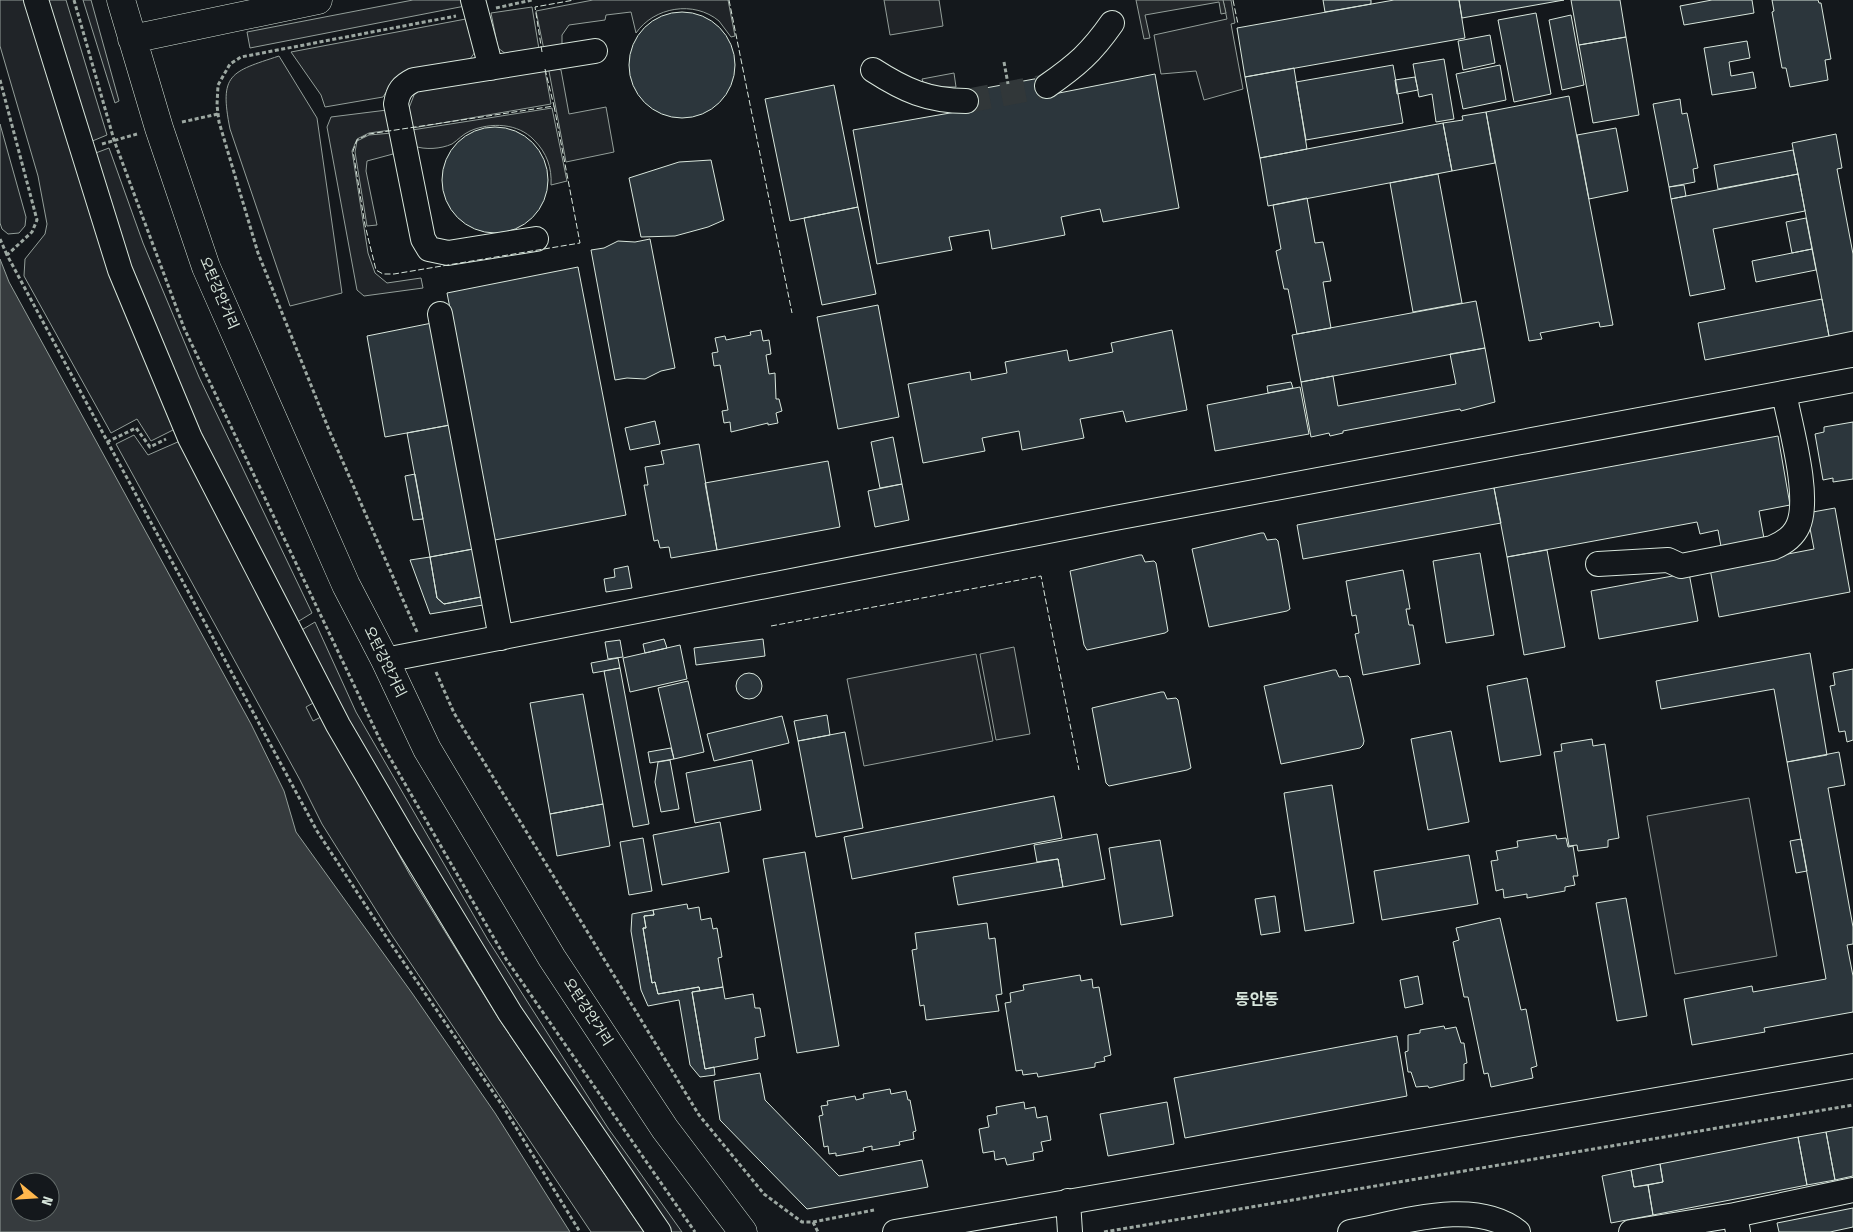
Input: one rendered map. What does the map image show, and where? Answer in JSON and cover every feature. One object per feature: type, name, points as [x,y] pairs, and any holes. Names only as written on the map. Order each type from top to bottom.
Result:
[{"type":"main road","name":"오탄강안거리","points":[[123,0],[132,39],[159,128],[206,267],[346,585],[386,660],[427,749],[552,958],[665,1129],[743,1232]]},
{"type":"main road","points":[[132,39],[318,0]]},
{"type":"street","points":[[36,0],[120,270],[186,430],[338,725],[404,838],[510,1014],[658,1232]]},
{"type":"street","points":[[475,6],[491,68]]},
{"type":"street","points":[[1047,86],[1080,63],[1094,49],[1112,23]]},
{"type":"street","points":[[536,239],[448,253],[429,249],[423,239],[396,104],[397,94],[403,86],[414,80],[595,51]]},
{"type":"street","points":[[873,70],[901,89],[948,101],[966,101]]},
{"type":"street","points":[[440,314],[502,638]]},
{"type":"street","points":[[386,660],[1125,516],[1853,380]]},
{"type":"street","points":[[1598,564],[1668,560],[1681,566],[1772,548],[1784,543],[1798,527],[1804,499],[1784,392]]},
{"type":"street","points":[[895,1232],[1853,1066]]},
{"type":"street","points":[[1631,1232],[1737,1224],[1853,1190]]},
{"type":"street","points":[[1068,1201],[1070,1232]]},
{"type":"street","points":[[1350,1232],[1459,1212],[1491,1216],[1508,1229]]},
{"type":"path","points":[[532,0],[475,6],[241,57],[230,64],[218,85],[218,114],[258,253],[344,467],[407,613],[427,652],[454,713],[699,1115],[764,1194],[802,1222],[813,1222],[874,1210]]},
{"type":"path","points":[[1004,62],[1008,84]]},
{"type":"path","points":[[0,80],[37,220],[32,232],[7,255]]},
{"type":"path","points":[[159,128],[218,114]]},
{"type":"path","points":[[0,239],[317,831],[387,938],[504,1108],[580,1232]]},
{"type":"path","points":[[107,442],[136,428],[150,447],[186,430]]},
{"type":"path","points":[[1104,1232],[1853,1105]]},
{"type":"path","points":[[813,1222],[818,1232]]},
{"type":"shaded area","points":[[0,0],[24,0],[57,109],[111,271],[152,377],[175,429],[151,441],[137,419],[111,433],[24,276],[25,259],[45,234],[47,224],[38,176],[0,46]]},
{"type":"shaded area","points":[[45,0],[66,0],[107,135],[90,142]]},
{"type":"shaded area","points":[[83,0],[91,0],[119,101],[115,103]]},
{"type":"shaded area","points":[[413,0],[462,0],[465,6],[250,48],[247,32]]},
{"type":"shaded area","points":[[593,0],[728,0],[735,36],[731,37],[719,21],[709,14],[698,10],[686,9],[675,9],[653,17],[636,33],[631,12],[606,15],[605,20],[569,25],[562,35],[562,47],[544,50],[536,11]]},
{"type":"shaded area","points":[[884,0],[939,0],[943,26],[890,35]]},
{"type":"shaded area","points":[[1136,0],[1223,0],[1226,13],[1221,14],[1219,2],[1145,15],[1150,38],[1144,39]]},
{"type":"shaded area","points":[[1223,0],[1231,0],[1235,23],[1231,24],[1243,89],[1204,100],[1196,71],[1161,74],[1154,35],[1227,19]]},
{"type":"shaded area","points":[[532,7],[539,49],[506,54],[498,48],[491,13]]},
{"type":"shaded area","points":[[471,18],[475,52],[470,59],[395,78],[383,97],[325,107],[321,95],[291,52]]},
{"type":"shaded area","points":[[279,56],[317,118],[342,293],[290,306],[230,129],[226,97],[232,78],[239,72],[249,66]]},
{"type":"shaded area","points":[[548,66],[561,70],[569,114],[606,107],[614,152],[566,162]]},
{"type":"shaded area","points":[[545,71],[551,104],[413,128],[409,108],[416,90]]},
{"type":"shaded area","points":[[954,73],[956,87],[939,87],[923,82],[922,79]]},
{"type":"shaded area","points":[[552,108],[567,181],[551,185],[551,173],[542,150],[528,134],[512,127],[495,125],[478,128],[467,132],[452,144],[443,147],[428,148],[414,146],[412,130]]},
{"type":"shaded area","points":[[387,110],[391,130],[369,133],[357,139],[352,151],[368,253],[375,273],[387,283],[421,278],[423,288],[364,296],[357,290],[327,127],[331,117]]},
{"type":"shaded area","points":[[0,124],[26,217],[25,226],[19,233],[8,234],[2,229],[0,223]]},
{"type":"shaded area","points":[[392,133],[393,154],[367,161],[366,171],[377,225],[367,226],[355,152],[357,141],[369,135]]},
{"type":"shaded area","points":[[109,148],[143,243],[199,377],[312,613],[294,624],[206,452],[130,270],[93,154]]},
{"type":"shaded area","points":[[0,259],[9,282],[251,724],[284,791],[296,832],[412,993],[495,1113],[570,1232],[0,1232]]},
{"type":"shaded area","points":[[134,435],[148,455],[180,441],[315,702],[306,707],[313,721],[323,716],[410,875],[499,1019],[644,1232],[591,1232],[391,934],[322,824],[300,780],[116,444]]},
{"type":"shaded area","points":[[315,622],[356,712],[488,940],[608,1128],[682,1232],[667,1232],[559,1072],[364,757],[300,631]]},
{"type":"shaded area","points":[[1014,647],[1030,734],[996,740],[980,654]]},
{"type":"shaded area","points":[[976,654],[993,741],[864,766],[847,679]]},
{"type":"shaded area","points":[[1749,798],[1777,956],[1675,974],[1647,816]]},
{"type":"building","points":[[1323,0],[1371,0],[1371,4],[1325,12]]},
{"type":"building","points":[[1394,0],[1459,0],[1465,38],[1245,77],[1237,28]]},
{"type":"building","points":[[1459,0],[1564,0],[1462,18]]},
{"type":"building","points":[[1571,0],[1620,0],[1626,37],[1579,45]]},
{"type":"building","points":[[1712,0],[1752,0],[1754,13],[1684,25],[1680,6]]},
{"type":"building","points":[[1772,0],[1818,0],[1821,3],[1831,59],[1825,60],[1828,80],[1790,87],[1786,68],[1782,68],[1772,12],[1774,11]]},
{"type":"building","points":[[682,12],[702,16],[720,27],[731,45],[735,65],[731,85],[720,103],[702,114],[682,118],[662,114],[644,103],[633,85],[629,65],[633,45],[644,27],[662,16]]},
{"type":"building","points":[[1536,13],[1551,94],[1514,102],[1498,20]]},
{"type":"building","points":[[1571,15],[1584,85],[1562,90],[1549,20]]},
{"type":"building","points":[[1490,35],[1495,63],[1463,70],[1458,41]]},
{"type":"building","points":[[1626,37],[1639,115],[1593,123],[1579,45]]},
{"type":"building","points":[[1747,41],[1750,58],[1729,62],[1731,76],[1753,72],[1756,88],[1712,95],[1704,48]]},
{"type":"building","points":[[1444,59],[1454,119],[1436,122],[1432,94],[1419,97],[1413,64]]},
{"type":"building","points":[[1393,65],[1403,123],[1306,140],[1296,82]]},
{"type":"building","points":[[1500,65],[1506,100],[1463,109],[1456,74]]},
{"type":"building","points":[[1294,68],[1307,149],[1260,158],[1245,77]]},
{"type":"building","points":[[1155,74],[1179,208],[1103,222],[1100,209],[1061,217],[1065,235],[992,249],[989,230],[949,237],[952,250],[877,264],[853,130],[967,110],[964,92],[1045,77],[1049,95]]},
{"type":"building","points":[[1415,77],[1418,90],[1397,94],[1395,80]]},
{"type":"building","points":[[834,85],[858,207],[790,221],[765,99]]},
{"type":"building","points":[[1569,96],[1613,325],[1600,327],[1599,322],[1540,333],[1542,339],[1529,341],[1486,112]]},
{"type":"building","points":[[1680,99],[1682,114],[1687,113],[1698,168],[1693,169],[1695,182],[1669,187],[1653,104]]},
{"type":"building","points":[[1486,112],[1495,163],[1452,171],[1443,123],[1463,120],[1462,116]]},
{"type":"building","points":[[1443,123],[1452,171],[1268,206],[1260,158]]},
{"type":"building","points":[[495,127],[515,131],[533,142],[544,160],[548,180],[544,200],[533,218],[515,229],[495,233],[475,229],[457,218],[446,200],[442,180],[446,160],[457,142],[475,131]]},
{"type":"building","points":[[1616,128],[1628,191],[1589,199],[1577,135]]},
{"type":"building","points":[[1836,134],[1842,168],[1837,169],[1853,254],[1853,331],[1829,336],[1792,143]]},
{"type":"building","points":[[1793,150],[1798,174],[1718,189],[1714,165]]},
{"type":"building","points":[[711,160],[724,220],[708,227],[675,236],[641,237],[629,178],[679,162]]},
{"type":"building","points":[[1438,174],[1462,303],[1413,312],[1390,183]]},
{"type":"building","points":[[1798,174],[1805,211],[1713,229],[1725,289],[1690,296],[1671,199]]},
{"type":"building","points":[[1684,185],[1686,196],[1671,199],[1669,187]]},
{"type":"building","points":[[1307,198],[1315,243],[1323,242],[1331,281],[1323,282],[1331,328],[1297,334],[1288,289],[1284,289],[1276,251],[1281,249],[1273,205]]},
{"type":"building","points":[[858,207],[876,294],[822,305],[804,218]]},
{"type":"building","points":[[1806,218],[1812,249],[1792,253],[1786,222]]},
{"type":"building","points":[[650,239],[675,368],[661,371],[645,379],[627,378],[615,380],[591,250],[604,248],[618,241],[635,242]]},
{"type":"building","points":[[1812,249],[1816,270],[1756,282],[1752,261]]},
{"type":"building","points":[[578,267],[626,515],[495,540],[447,293]]},
{"type":"building","points":[[1822,299],[1829,336],[1705,360],[1698,323]]},
{"type":"building","points":[[1476,301],[1485,348],[1301,382],[1292,335]]},
{"type":"building","points":[[878,305],[899,417],[838,429],[817,317]]},
{"type":"building","points":[[432,323],[450,425],[385,437],[367,336]]},
{"type":"building","points":[[761,330],[763,341],[769,340],[771,354],[766,355],[769,374],[775,373],[776,399],[779,399],[782,411],[776,413],[778,423],[768,425],[768,423],[731,432],[730,422],[724,423],[722,411],[728,410],[720,365],[714,366],[712,353],[718,352],[715,338],[725,336],[726,340],[751,335],[750,332]]},
{"type":"building","points":[[1172,330],[1187,410],[1126,422],[1123,411],[1080,419],[1084,438],[1022,450],[1019,431],[982,438],[985,451],[923,463],[908,384],[970,372],[971,380],[1007,373],[1005,362],[1067,350],[1069,361],[1113,352],[1111,343]]},
{"type":"building","points":[[1485,348],[1495,402],[1461,411],[1460,409],[1343,431],[1343,433],[1330,436],[1329,433],[1311,437],[1301,382],[1333,376],[1338,406],[1456,384],[1450,354]]},
{"type":"building","points":[[1291,382],[1293,388],[1268,393],[1267,386]]},
{"type":"building","points":[[1300,387],[1309,434],[1215,451],[1207,405]]},
{"type":"building","points":[[655,421],[660,444],[630,450],[625,428]]},
{"type":"building","points":[[1853,422],[1853,479],[1833,482],[1833,478],[1823,480],[1815,434],[1824,432],[1824,427]]},
{"type":"building","points":[[450,425],[473,549],[430,557],[407,433]]},
{"type":"building","points":[[1778,436],[1790,505],[1759,511],[1765,544],[1722,552],[1718,530],[1700,534],[1697,522],[1507,557],[1494,488]]},
{"type":"building","points":[[893,437],[902,484],[880,488],[871,442]]},
{"type":"building","points":[[699,444],[717,550],[671,558],[669,547],[660,548],[658,540],[654,541],[644,485],[648,485],[645,467],[664,464],[661,451]]},
{"type":"building","points":[[828,461],[840,527],[717,550],[705,483]]},
{"type":"building","points":[[415,474],[423,519],[413,520],[405,476]]},
{"type":"building","points":[[902,484],[909,520],[875,527],[868,491]]},
{"type":"building","points":[[1494,488],[1501,523],[1303,559],[1297,525]]},
{"type":"building","points":[[1835,508],[1850,592],[1719,617],[1710,569],[1814,549],[1807,513]]},
{"type":"building","points":[[1264,533],[1267,540],[1276,539],[1278,541],[1290,609],[1209,627],[1192,549]]},
{"type":"building","points":[[473,549],[481,597],[444,604],[437,598],[430,557]]},
{"type":"building","points":[[1547,550],[1565,647],[1524,655],[1507,557]]},
{"type":"building","points":[[1480,553],[1494,635],[1446,643],[1433,561]]},
{"type":"building","points":[[1142,555],[1145,562],[1154,561],[1156,563],[1168,631],[1087,650],[1084,645],[1070,571]]},
{"type":"building","points":[[430,557],[437,598],[444,604],[481,597],[483,605],[430,614],[410,560]]},
{"type":"building","points":[[628,566],[632,588],[606,592],[604,579],[615,577],[614,569]]},
{"type":"building","points":[[1403,570],[1410,609],[1406,609],[1409,625],[1413,625],[1420,664],[1363,675],[1355,634],[1359,633],[1356,615],[1352,616],[1346,581]]},
{"type":"building","points":[[1689,573],[1698,621],[1599,639],[1591,591]]},
{"type":"building","points":[[664,639],[667,648],[645,653],[643,644]]},
{"type":"building","points":[[763,639],[765,656],[696,665],[694,648]]},
{"type":"building","points":[[620,640],[623,657],[608,659],[605,642]]},
{"type":"building","points":[[680,645],[687,679],[630,692],[623,658]]},
{"type":"building","points":[[1810,653],[1827,755],[1787,762],[1774,689],[1661,709],[1656,681]]},
{"type":"building","points":[[618,658],[620,668],[593,673],[591,663]]},
{"type":"building","points":[[620,668],[649,824],[633,827],[604,671]]},
{"type":"building","points":[[1853,669],[1853,740],[1847,742],[1845,731],[1839,732],[1830,686],[1835,685],[1833,673]]},
{"type":"building","points":[[1336,670],[1339,677],[1348,676],[1350,678],[1364,741],[1363,745],[1360,748],[1281,764],[1264,686]]},
{"type":"building","points":[[749,673],[758,677],[762,686],[758,695],[749,699],[740,695],[736,686],[740,677]]},
{"type":"building","points":[[1527,678],[1541,755],[1500,762],[1487,686]]},
{"type":"building","points":[[688,681],[704,752],[674,759],[658,688]]},
{"type":"building","points":[[1164,692],[1167,699],[1176,698],[1178,700],[1191,768],[1109,786],[1106,783],[1092,708]]},
{"type":"building","points":[[583,694],[603,804],[550,814],[530,703]]},
{"type":"building","points":[[827,715],[830,735],[798,741],[794,721]]},
{"type":"building","points":[[782,716],[789,743],[714,761],[707,734]]},
{"type":"building","points":[[1451,731],[1469,822],[1428,830],[1411,739]]},
{"type":"building","points":[[845,732],[863,828],[816,837],[798,741]]},
{"type":"building","points":[[1592,739],[1593,746],[1605,744],[1619,838],[1608,840],[1608,847],[1578,851],[1577,845],[1569,846],[1554,752],[1562,751],[1561,744]]},
{"type":"building","points":[[671,748],[674,759],[650,763],[648,752]]},
{"type":"building","points":[[1839,752],[1845,785],[1828,788],[1853,927],[1853,944],[1847,945],[1853,976],[1853,1012],[1764,1028],[1765,1032],[1692,1045],[1684,999],[1752,986],[1753,992],[1826,979],[1787,762]]},
{"type":"building","points":[[670,760],[679,809],[661,812],[655,782],[658,762]]},
{"type":"building","points":[[752,760],[761,810],[695,823],[686,773]]},
{"type":"building","points":[[1332,785],[1354,923],[1305,931],[1284,793]]},
{"type":"building","points":[[1054,796],[1062,838],[852,879],[844,837]]},
{"type":"building","points":[[603,804],[610,846],[557,856],[550,814]]},
{"type":"building","points":[[720,822],[729,872],[662,885],[653,835]]},
{"type":"building","points":[[1097,834],[1105,879],[1063,887],[1058,859],[1037,862],[1034,845]]},
{"type":"building","points":[[1556,835],[1557,839],[1566,838],[1568,847],[1573,846],[1578,876],[1573,876],[1575,885],[1565,887],[1565,891],[1527,898],[1527,894],[1504,898],[1503,889],[1496,891],[1491,861],[1498,860],[1496,851],[1518,847],[1517,841]]},
{"type":"building","points":[[643,838],[652,891],[629,895],[620,842]]},
{"type":"building","points":[[1801,839],[1807,871],[1796,873],[1790,841]]},
{"type":"building","points":[[1160,840],[1173,916],[1121,925],[1109,848]]},
{"type":"building","points":[[805,852],[839,1046],[797,1053],[763,859]]},
{"type":"building","points":[[1469,855],[1478,904],[1382,920],[1374,871]]},
{"type":"building","points":[[1058,859],[1063,887],[958,905],[953,877]]},
{"type":"building","points":[[1275,896],[1280,932],[1261,935],[1255,899]]},
{"type":"building","points":[[1626,898],[1647,1016],[1617,1021],[1596,903]]},
{"type":"building","points":[[687,904],[688,909],[699,907],[701,920],[711,918],[713,929],[717,928],[722,957],[718,958],[723,987],[700,991],[699,987],[658,994],[655,982],[652,983],[643,928],[646,928],[644,916],[654,915],[653,910]]},
{"type":"building","points":[[653,910],[654,915],[644,916],[646,928],[643,928],[652,983],[655,982],[658,994],[699,987],[700,991],[692,992],[705,1069],[714,1067],[715,1075],[700,1077],[690,1065],[679,1000],[648,1006],[641,990],[631,931],[632,914]]},
{"type":"building","points":[[1500,918],[1521,1010],[1526,1009],[1537,1066],[1531,1068],[1533,1078],[1491,1087],[1488,1073],[1484,1074],[1468,997],[1464,997],[1453,942],[1459,940],[1456,928]]},
{"type":"building","points":[[987,923],[989,939],[995,938],[1002,994],[996,995],[999,1011],[926,1020],[924,1005],[920,1006],[912,950],[917,949],[915,933]]},
{"type":"building","points":[[1080,975],[1081,981],[1092,979],[1093,988],[1099,987],[1111,1055],[1104,1057],[1105,1061],[1095,1063],[1095,1067],[1038,1077],[1037,1073],[1023,1075],[1022,1070],[1016,1071],[1005,1003],[1011,1002],[1010,993],[1024,990],[1023,985]]},
{"type":"building","points":[[1418,976],[1423,1004],[1405,1008],[1400,980]]},
{"type":"building","points":[[723,987],[725,999],[753,994],[755,1008],[760,1008],[765,1036],[755,1038],[758,1059],[705,1069],[692,992]]},
{"type":"building","points":[[1444,1026],[1445,1029],[1456,1027],[1461,1043],[1464,1043],[1467,1063],[1464,1064],[1464,1080],[1429,1088],[1428,1086],[1416,1087],[1411,1072],[1408,1072],[1405,1052],[1408,1051],[1408,1035],[1420,1033],[1420,1030]]},
{"type":"building","points":[[1397,1036],[1407,1096],[1185,1138],[1174,1078]]},
{"type":"building","points":[[760,1073],[765,1100],[839,1176],[922,1160],[928,1187],[807,1209],[720,1120],[714,1081]]},
{"type":"building","points":[[890,1089],[891,1094],[906,1091],[908,1100],[910,1100],[916,1131],[913,1132],[914,1139],[899,1142],[900,1145],[872,1150],[872,1146],[863,1148],[864,1151],[836,1156],[836,1153],[829,1154],[828,1146],[824,1147],[819,1116],[823,1115],[821,1106],[828,1105],[827,1101],[855,1096],[856,1100],[864,1098],[863,1094]]},
{"type":"building","points":[[1024,1102],[1025,1109],[1035,1107],[1037,1118],[1047,1116],[1051,1140],[1041,1142],[1043,1151],[1033,1153],[1034,1160],[1007,1165],[1005,1158],[995,1160],[994,1151],[983,1153],[979,1129],[989,1127],[987,1116],[997,1114],[996,1107]]},
{"type":"building","points":[[1167,1102],[1174,1144],[1108,1156],[1100,1114]]},
{"type":"building","points":[[1853,1127],[1853,1176],[1835,1180],[1826,1132]]},
{"type":"building","points":[[1826,1132],[1835,1180],[1807,1185],[1798,1137]]},
{"type":"building","points":[[1798,1137],[1807,1185],[1653,1215],[1648,1185],[1663,1182],[1660,1164]]},
{"type":"building","points":[[1660,1164],[1663,1182],[1634,1187],[1631,1170]]},
{"type":"building","points":[[1631,1170],[1634,1187],[1648,1185],[1653,1215],[1611,1223],[1602,1176]]},
{"type":"building","points":[[1853,1208],[1853,1227],[1830,1232],[1779,1232],[1777,1223]]},
{"type":"tunnel","points":[[966,101],[1047,86]]},
{"type":"fence","points":[[542,52],[535,7],[574,0]]},
{"type":"fence","points":[[729,0],[792,313]]},
{"type":"fence","points":[[1233,0],[1238,24]]},
{"type":"fence","points":[[545,69],[554,106]]},
{"type":"fence","points":[[554,106],[580,243],[394,274],[383,274],[376,270],[365,225],[353,151],[357,140],[369,134],[554,106]]},
{"type":"fence","points":[[771,626],[1041,576],[1079,770]]},
{"type":"district","name":"동안동","points":[[1257,999]]}]
